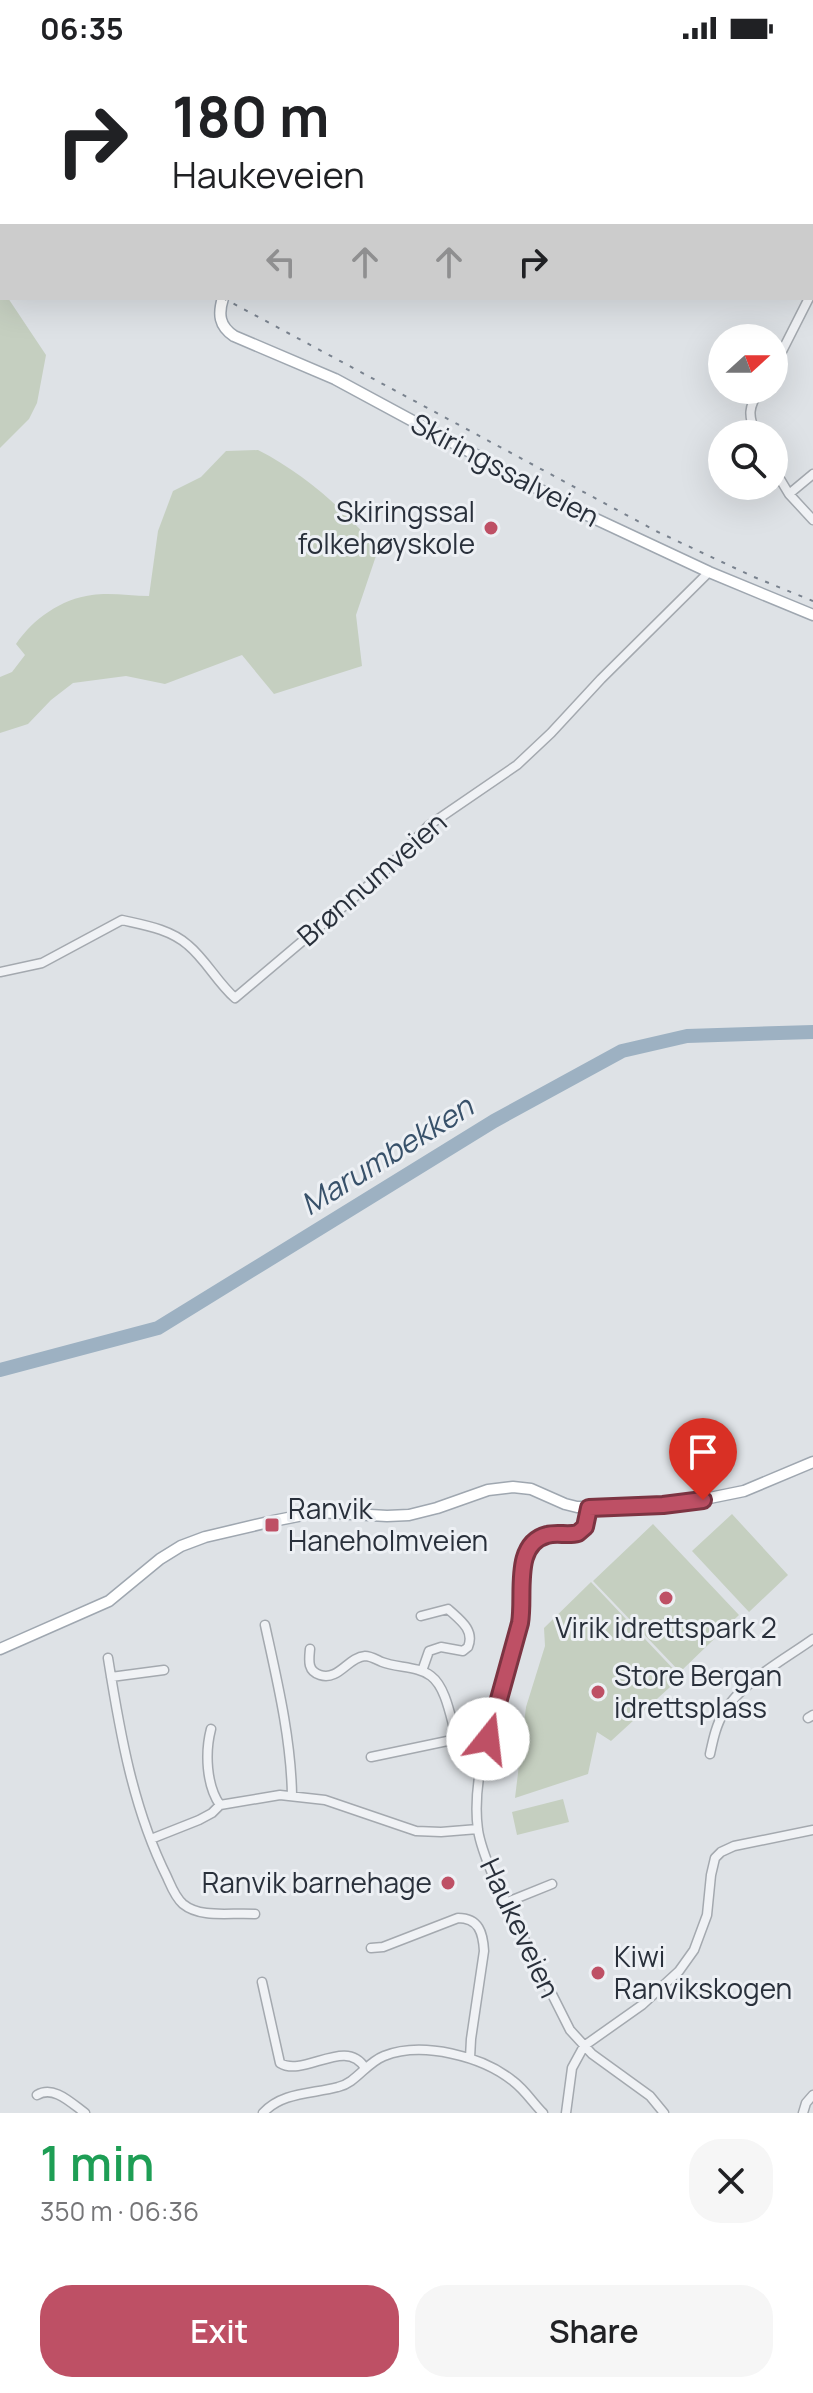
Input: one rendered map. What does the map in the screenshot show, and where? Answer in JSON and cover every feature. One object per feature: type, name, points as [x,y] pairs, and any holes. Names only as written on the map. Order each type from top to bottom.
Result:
[{"type":"main road","name":"Skiringssalveien","points":[[222,300],[220,313],[223,326],[234,336],[325,374],[585,514],[709,572],[813,615]]},
{"type":"main road","points":[[0,1649],[96,1608],[123,1591],[167,1554],[189,1542],[223,1532],[318,1512],[409,1515],[488,1490],[513,1487],[531,1489],[565,1504],[589,1508],[663,1505],[716,1498],[755,1487],[813,1462]]},
{"type":"street","points":[[788,339],[808,300]]},
{"type":"street","points":[[813,474],[789,494],[813,520]]},
{"type":"street","name":"Brønnumveien","points":[[0,972],[42,963],[122,920],[156,928],[188,945],[235,998],[383,873],[428,826],[517,765],[709,572]]},
{"type":"street","name":"Haukeveien","points":[[589,1508],[582,1530],[574,1534],[543,1536],[526,1550],[522,1566],[523,1607],[520,1623],[478,1786],[478,1829],[488,1864],[505,1903],[564,2019],[584,2046],[650,2096],[664,2113]]},
{"type":"street","points":[[421,1616],[448,1609],[467,1629],[471,1638],[470,1645],[463,1651],[441,1647],[429,1651],[422,1671]]},
{"type":"street","points":[[265,1625],[283,1718],[292,1795]]},
{"type":"street","points":[[710,1754],[724,1712],[739,1694],[812,1643]]},
{"type":"street","points":[[310,1649],[311,1668],[324,1676],[334,1675],[366,1656],[422,1671],[432,1677],[440,1687],[457,1739]]},
{"type":"street","points":[[108,1658],[128,1770],[153,1850],[182,1903],[195,1911],[255,1914]]},
{"type":"street","points":[[111,1677],[164,1670]]},
{"type":"street","points":[[211,1729],[207,1754],[213,1792],[220,1805]]},
{"type":"street","points":[[371,1757],[457,1739],[488,1739]]},
{"type":"street","points":[[151,1839],[199,1820],[220,1805],[292,1795],[343,1805],[416,1831],[478,1829]]},
{"type":"street","points":[[566,2113],[572,2068],[584,2046],[642,2005],[679,1971],[694,1950],[707,1915],[713,1864],[721,1852],[744,1843],[813,1830]]},
{"type":"street","points":[[505,1903],[552,1884]]},
{"type":"street","points":[[371,1948],[383,1947],[458,1918],[471,1919],[476,1923],[484,1951],[470,2058]]},
{"type":"street","points":[[262,1982],[280,2063],[289,2067],[348,2056],[360,2059],[365,2068]]},
{"type":"street","points":[[263,2113],[288,2097],[342,2087],[386,2055],[426,2050],[470,2058],[498,2071],[513,2081],[543,2113]]},
{"type":"street","points":[[37,2095],[53,2092],[85,2113]]},
{"type":"street","points":[[803,2113],[813,2095]]},
{"type":"green space","points":[[0,300],[9,300],[46,355],[37,403],[29,419],[0,448]]},
{"type":"green space","points":[[258,450],[292,470],[323,494],[352,520],[378,550],[356,615],[362,666],[274,694],[242,655],[165,684],[126,676],[73,683],[28,724],[0,733],[0,677],[12,672],[25,655],[16,644],[23,635],[49,612],[81,597],[106,594],[149,596],[158,531],[173,491],[201,477],[226,451]]},
{"type":"green space","points":[[732,1514],[788,1575],[749,1612],[692,1551]]},
{"type":"green space","name":"Virik idrettspark 2","points":[[653,1524],[739,1615],[680,1672],[593,1581]]},
{"type":"green space","name":"Store Bergan idrettsplass","points":[[591,1582],[681,1677],[611,1741],[597,1732],[588,1774],[515,1798],[526,1707],[545,1646],[544,1628]]},
{"type":"green space","points":[[563,1799],[569,1822],[517,1835],[512,1812]]},
{"type":"waterway","name":"Marumbekken","points":[[0,1370],[158,1328],[494,1121],[622,1051],[687,1036],[813,1032]]},
{"type":"railway","points":[[227,300],[658,532],[813,601]]},
{"type":"place","name":"Skiringssal folkehøyskole","points":[[491,528]]},
{"type":"place","name":"Ranvik Haneholmveien","points":[[272,1525]]},
{"type":"place","name":"Virik idrettspark 2","points":[[666,1598]]},
{"type":"place","name":"Store Bergan idrettsplass","points":[[598,1692]]},
{"type":"place","name":"Ranvik barnehage","points":[[448,1883]]},
{"type":"place","name":"Kiwi Ranvikskogen","points":[[598,1973]]},
{"type":"route","points":[[488,1739],[520,1623],[523,1607],[522,1566],[530,1545],[549,1534],[578,1533],[585,1527],[589,1508],[703,1500]]}]
